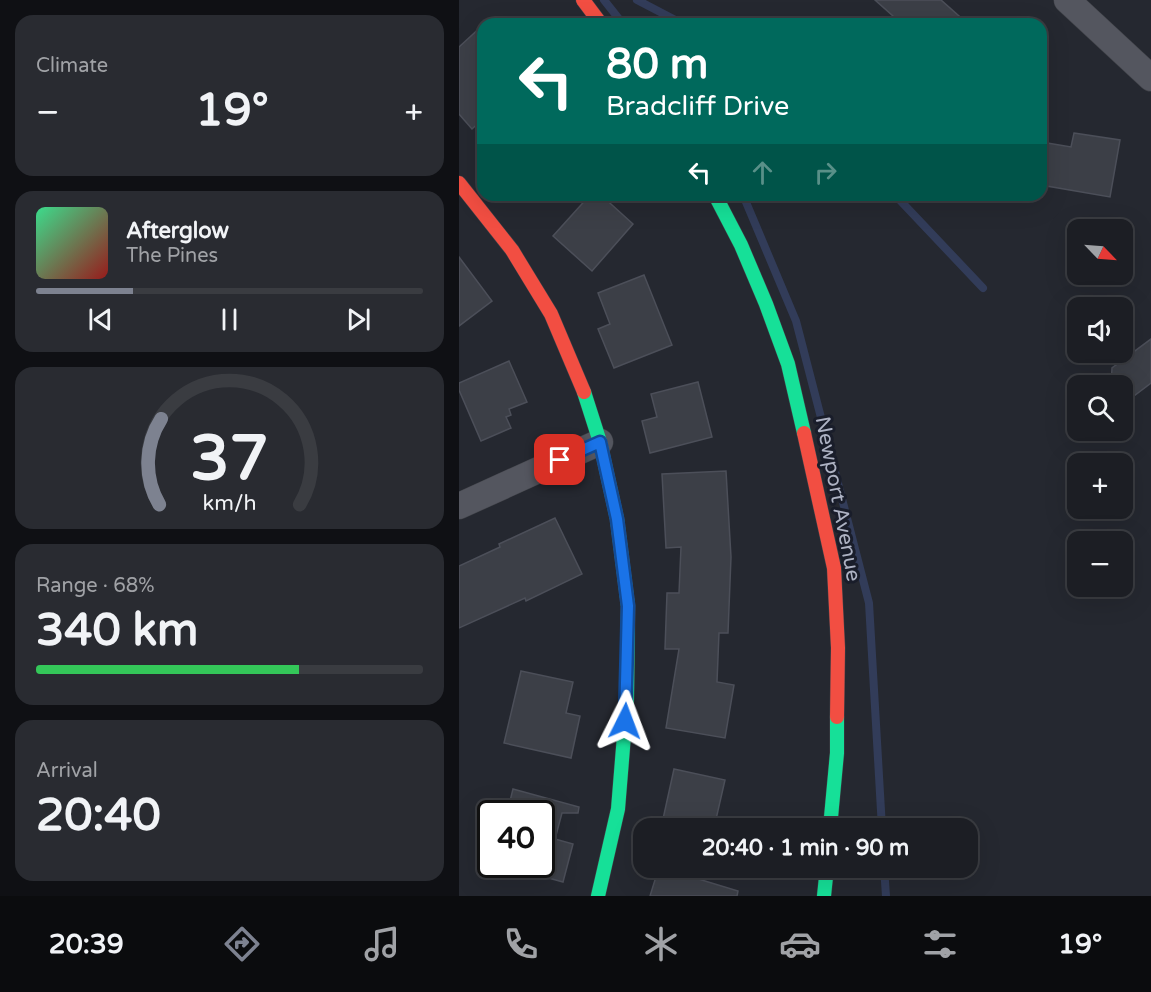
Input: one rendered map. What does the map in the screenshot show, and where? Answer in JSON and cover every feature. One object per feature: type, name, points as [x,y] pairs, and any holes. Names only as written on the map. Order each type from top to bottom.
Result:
[{"type":"street","points":[[583,0],[596,18]]},
{"type":"street","points":[[1067,0],[1151,78]]},
{"type":"street","points":[[459,183],[512,250],[551,314],[583,390],[600,442],[617,519],[628,606],[627,699],[618,809],[598,896]]},
{"type":"street","name":"Newport Avenue","points":[[718,201],[741,245],[788,364],[834,568],[838,648],[837,753],[831,818]]},
{"type":"street","points":[[459,506],[600,442]]},
{"type":"street","points":[[824,896],[826,878]]},
{"type":"building","points":[[875,0],[941,0],[961,18],[895,18]]},
{"type":"building","points":[[477,30],[477,124],[472,129],[459,114],[459,47]]},
{"type":"building","points":[[1074,133],[1120,140],[1110,197],[1047,186],[1047,143],[1071,147]]},
{"type":"building","points":[[585,201],[608,201],[633,224],[592,271],[553,236]]},
{"type":"building","points":[[459,257],[492,301],[459,326]]},
{"type":"building","points":[[644,275],[672,345],[614,368],[598,329],[610,324],[598,293]]},
{"type":"building","points":[[1151,339],[1151,383],[1133,397],[1133,375],[1112,375],[1112,368],[1119,363],[1133,363],[1133,352]]},
{"type":"building","points":[[509,361],[527,402],[509,409],[511,415],[506,417],[511,428],[481,441],[459,390],[459,383]]},
{"type":"building","points":[[698,382],[712,437],[650,453],[642,421],[657,417],[651,394]]},
{"type":"building","points":[[726,471],[731,557],[728,633],[719,633],[717,682],[734,685],[725,738],[666,728],[679,649],[665,649],[667,593],[679,593],[681,547],[666,548],[662,474]]},
{"type":"building","points":[[555,518],[582,574],[526,601],[525,598],[459,628],[459,566]]},
{"type":"building","points":[[521,671],[573,682],[566,713],[580,716],[571,758],[504,743]]},
{"type":"building","points":[[674,769],[725,780],[716,818],[663,818]]},
{"type":"building","points":[[513,789],[553,800],[510,800]]},
{"type":"building","points":[[555,800],[579,807],[578,813],[562,813],[555,839]]},
{"type":"building","points":[[555,839],[573,844],[563,882],[548,878],[555,878]]},
{"type":"building","points":[[656,878],[695,878],[738,891],[737,896],[650,896]]},
{"type":"waterway","points":[[604,0],[618,18]]},
{"type":"waterway","points":[[637,0],[672,18]]},
{"type":"waterway","points":[[746,201],[796,321],[869,603],[881,818]]},
{"type":"waterway","points":[[901,201],[983,288]]},
{"type":"waterway","points":[[885,878],[886,896]]},
{"type":"traffic: fast","points":[[718,201],[741,245],[766,304],[788,364],[804,433]]},
{"type":"traffic: fast","points":[[584,392],[600,442],[617,519],[628,606],[627,699],[618,809],[598,896]]},
{"type":"traffic: fast","points":[[831,818],[837,753],[837,717]]},
{"type":"traffic: fast","points":[[824,896],[826,878]]},
{"type":"traffic: jam","points":[[583,0],[596,18]]},
{"type":"traffic: jam","points":[[459,183],[512,250],[551,314],[584,392]]},
{"type":"traffic: jam","points":[[804,433],[834,568],[838,648],[837,717]]},
{"type":"route","points":[[560,460],[600,442],[617,519],[628,606],[625,721]]}]
